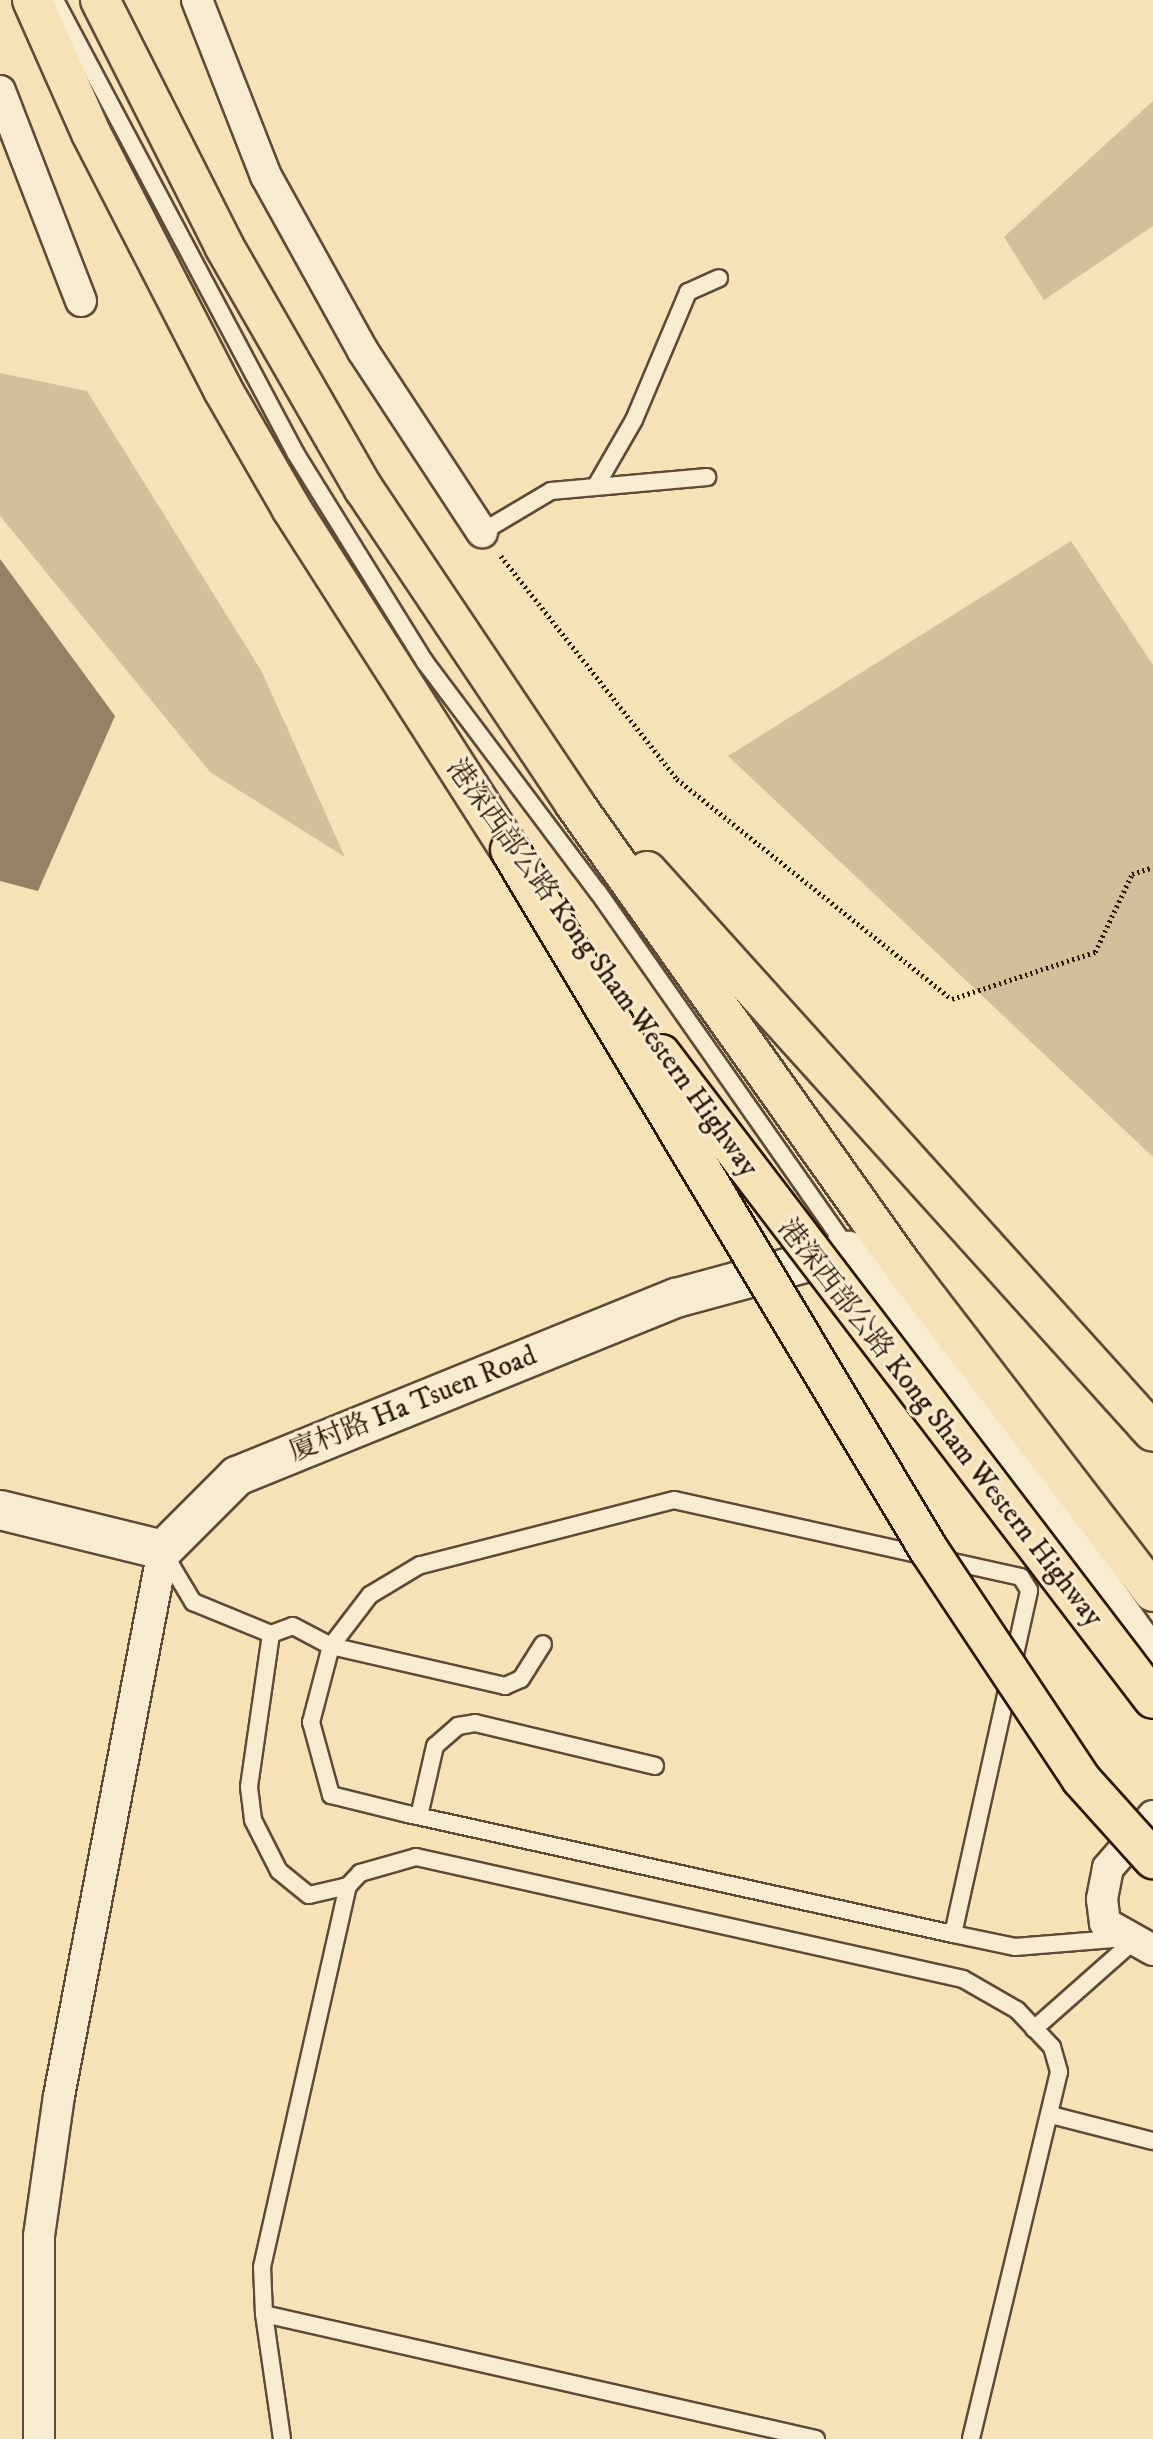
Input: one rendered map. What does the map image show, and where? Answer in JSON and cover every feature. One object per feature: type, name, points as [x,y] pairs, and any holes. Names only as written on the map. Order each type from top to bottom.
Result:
[{"type":"highway","name":"港深西部公路 Kong Sham Western Highway","points":[[32,0],[91,133],[223,390],[291,508],[510,850],[842,1299],[1153,1699]]},
{"type":"highway","points":[[100,0],[224,246],[364,489],[574,803],[902,1265],[1153,1592]]},
{"type":"highway","points":[[574,803],[645,868],[807,1043],[1153,1432]]},
{"type":"highway","points":[[510,850],[929,1550],[1081,1779],[1153,1859]]},
{"type":"street","points":[[197,0],[266,176],[363,351],[482,532]]},
{"type":"street","points":[[0,91],[81,301]]},
{"type":"street","name":"廈村路 Ha Tsuen Road","points":[[163,1550],[237,1476],[676,1298],[849,1251]]},
{"type":"street","points":[[849,1251],[1001,1445],[1153,1659]]},
{"type":"street","points":[[0,1510],[163,1550],[41,2223],[39,2439]]},
{"type":"street","points":[[1145,1944],[1105,1923],[1102,1899],[1108,1868],[1153,1816]]},
{"type":"lane","points":[[55,0],[296,454],[425,662],[598,892],[849,1251]]},
{"type":"lane","points":[[597,484],[634,419],[688,292],[719,278]]},
{"type":"lane","points":[[482,532],[551,491],[597,484],[707,477]]},
{"type":"lane","points":[[953,1934],[1029,1590],[1021,1577],[674,1500],[420,1565],[370,1595],[331,1646],[311,1722],[331,1795],[1015,1948],[1145,1944]]},
{"type":"lane","points":[[163,1550],[193,1602],[271,1633],[293,1626],[331,1646],[505,1686],[521,1679],[543,1644]]},
{"type":"lane","points":[[271,1633],[249,1787],[253,1820],[279,1871],[309,1895],[348,1886],[374,1864],[416,1857],[963,1979],[1003,1998],[1052,2047],[1059,2072],[1051,2115],[971,2439]]},
{"type":"lane","points":[[419,1816],[435,1746],[458,1726],[475,1723],[656,1766]]},
{"type":"lane","points":[[282,2439],[264,2314],[262,2267],[348,1886]]},
{"type":"lane","points":[[1034,2029],[1145,1944]]},
{"type":"lane","points":[[1051,2115],[1153,2141]]},
{"type":"lane","points":[[264,2314],[816,2439]]},
{"type":"path","points":[[482,532],[677,779],[952,999],[1095,952],[1132,874],[1153,867]]},
{"type":"shaded area","points":[[1153,101],[1153,226],[1044,300],[1004,237]]},
{"type":"shaded area","points":[[0,373],[87,391],[262,672],[345,857],[210,772],[0,516]]},
{"type":"shaded area","points":[[1071,541],[1153,665],[1153,1157],[728,756]]},
{"type":"building","points":[[0,559],[115,716],[38,891],[0,881]]}]
